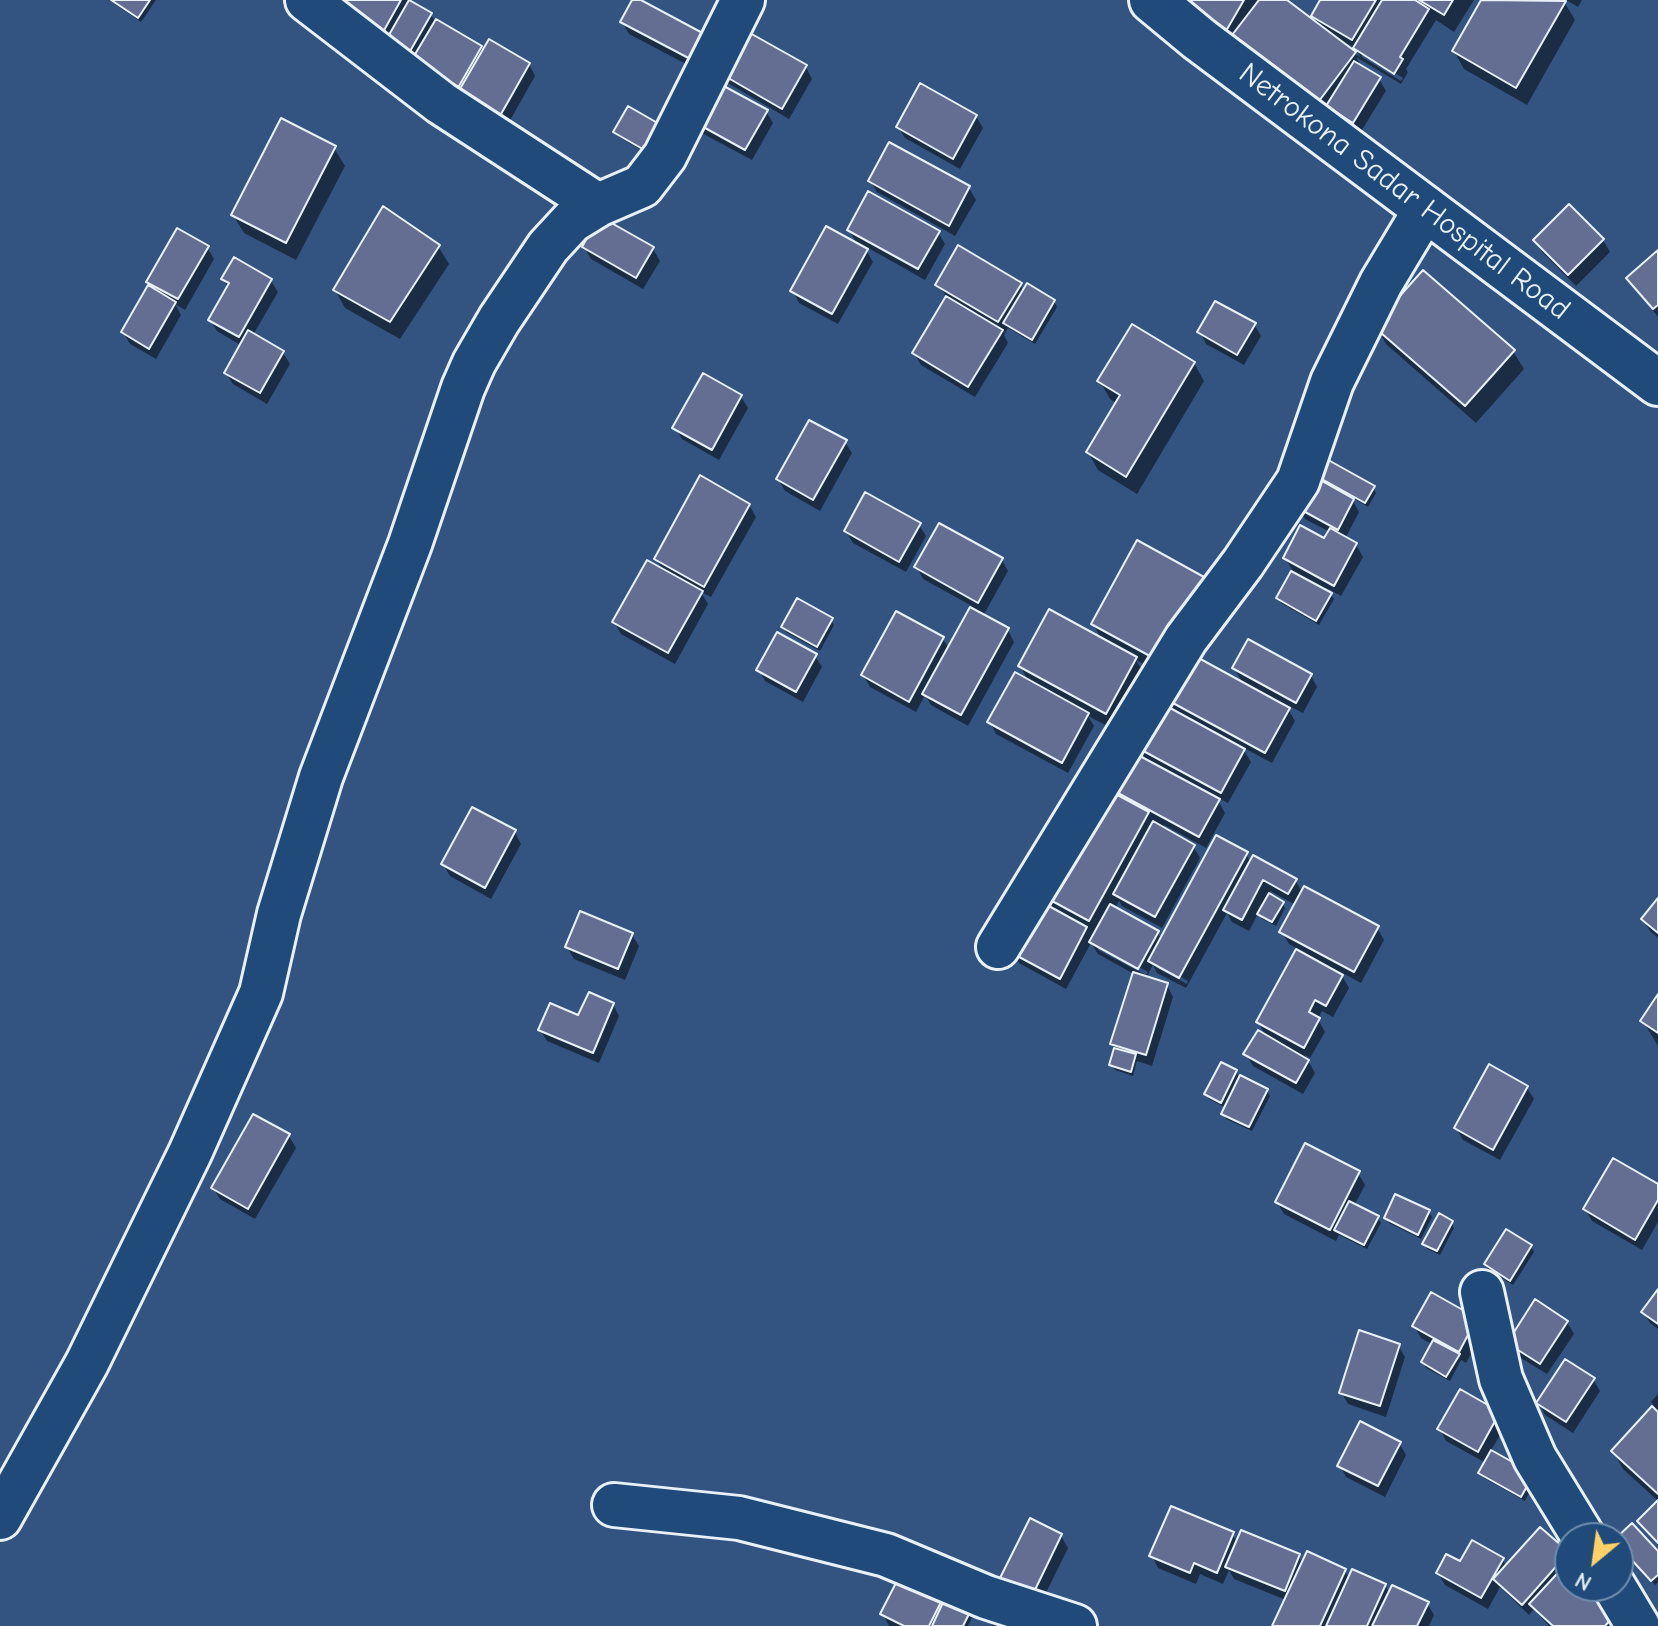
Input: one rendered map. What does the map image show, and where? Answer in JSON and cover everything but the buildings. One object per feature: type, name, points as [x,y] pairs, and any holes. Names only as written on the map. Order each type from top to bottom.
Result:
[{"type":"street","points":[[307,0],[441,103],[598,205]]},
{"type":"street","points":[[0,1518],[87,1363],[190,1153],[261,993],[279,914],[321,777],[410,544],[474,363],[548,247],[572,221],[598,205],[642,186],[651,176],[665,156],[743,0]]},
{"type":"street","name":"Netrokona Sadar Hospital Road","points":[[1152,0],[1199,39],[1658,383]]},
{"type":"street","points":[[998,947],[1186,639],[1243,563],[1298,481],[1332,382],[1381,283],[1426,208]]},
{"type":"street","points":[[1482,1292],[1501,1379],[1535,1458],[1574,1522]]},
{"type":"street","points":[[614,1505],[739,1518],[886,1555],[986,1597],[1075,1626]]},
{"type":"street","points":[[1624,1602],[1638,1626]]}]
